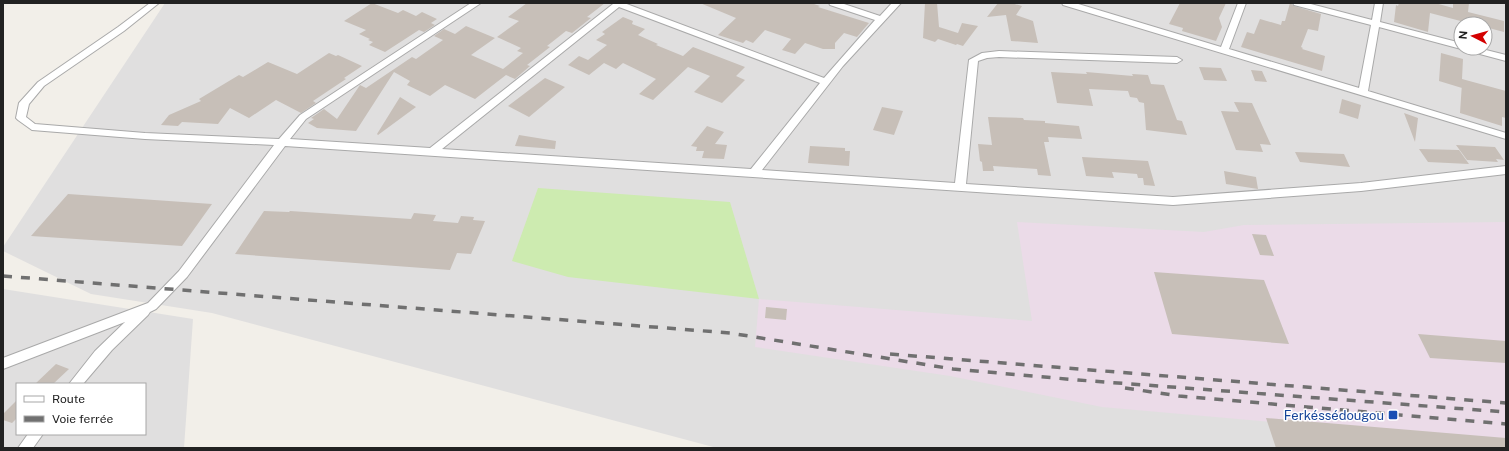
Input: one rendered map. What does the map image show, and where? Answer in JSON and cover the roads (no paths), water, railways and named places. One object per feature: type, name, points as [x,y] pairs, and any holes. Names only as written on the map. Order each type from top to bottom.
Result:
[{"type":"street","points":[[155,3],[121,29],[41,84],[24,103],[21,118],[32,127],[145,136],[282,142],[1173,201],[1361,187],[1506,170]]},
{"type":"street","points":[[76,383],[95,358],[115,338],[152,306],[183,274],[282,142],[303,117],[477,3]]},
{"type":"street","points":[[432,152],[618,3],[825,82]]},
{"type":"street","points":[[833,3],[881,19]]},
{"type":"street","points":[[753,174],[825,82],[897,3]]},
{"type":"street","points":[[1066,3],[1506,136]]},
{"type":"street","points":[[1224,51],[1242,3]]},
{"type":"street","points":[[1297,3],[1453,44]]},
{"type":"street","points":[[1363,93],[1379,3]]},
{"type":"street","points":[[960,188],[974,60],[985,55],[999,54],[1177,60]]},
{"type":"street","points":[[1493,55],[1506,58]]},
{"type":"street","points":[[3,364],[152,306]]},
{"type":"street","points":[[25,448],[35,435]]},
{"type":"railway","points":[[3,276],[730,333],[953,369],[1078,380],[1506,412]]},
{"type":"railway","points":[[890,354],[1506,403]]},
{"type":"railway","points":[[1125,388],[1179,396],[1506,424]]},
{"type":"place","name":"Ferkéssédougou","points":[[1393,415]]}]
